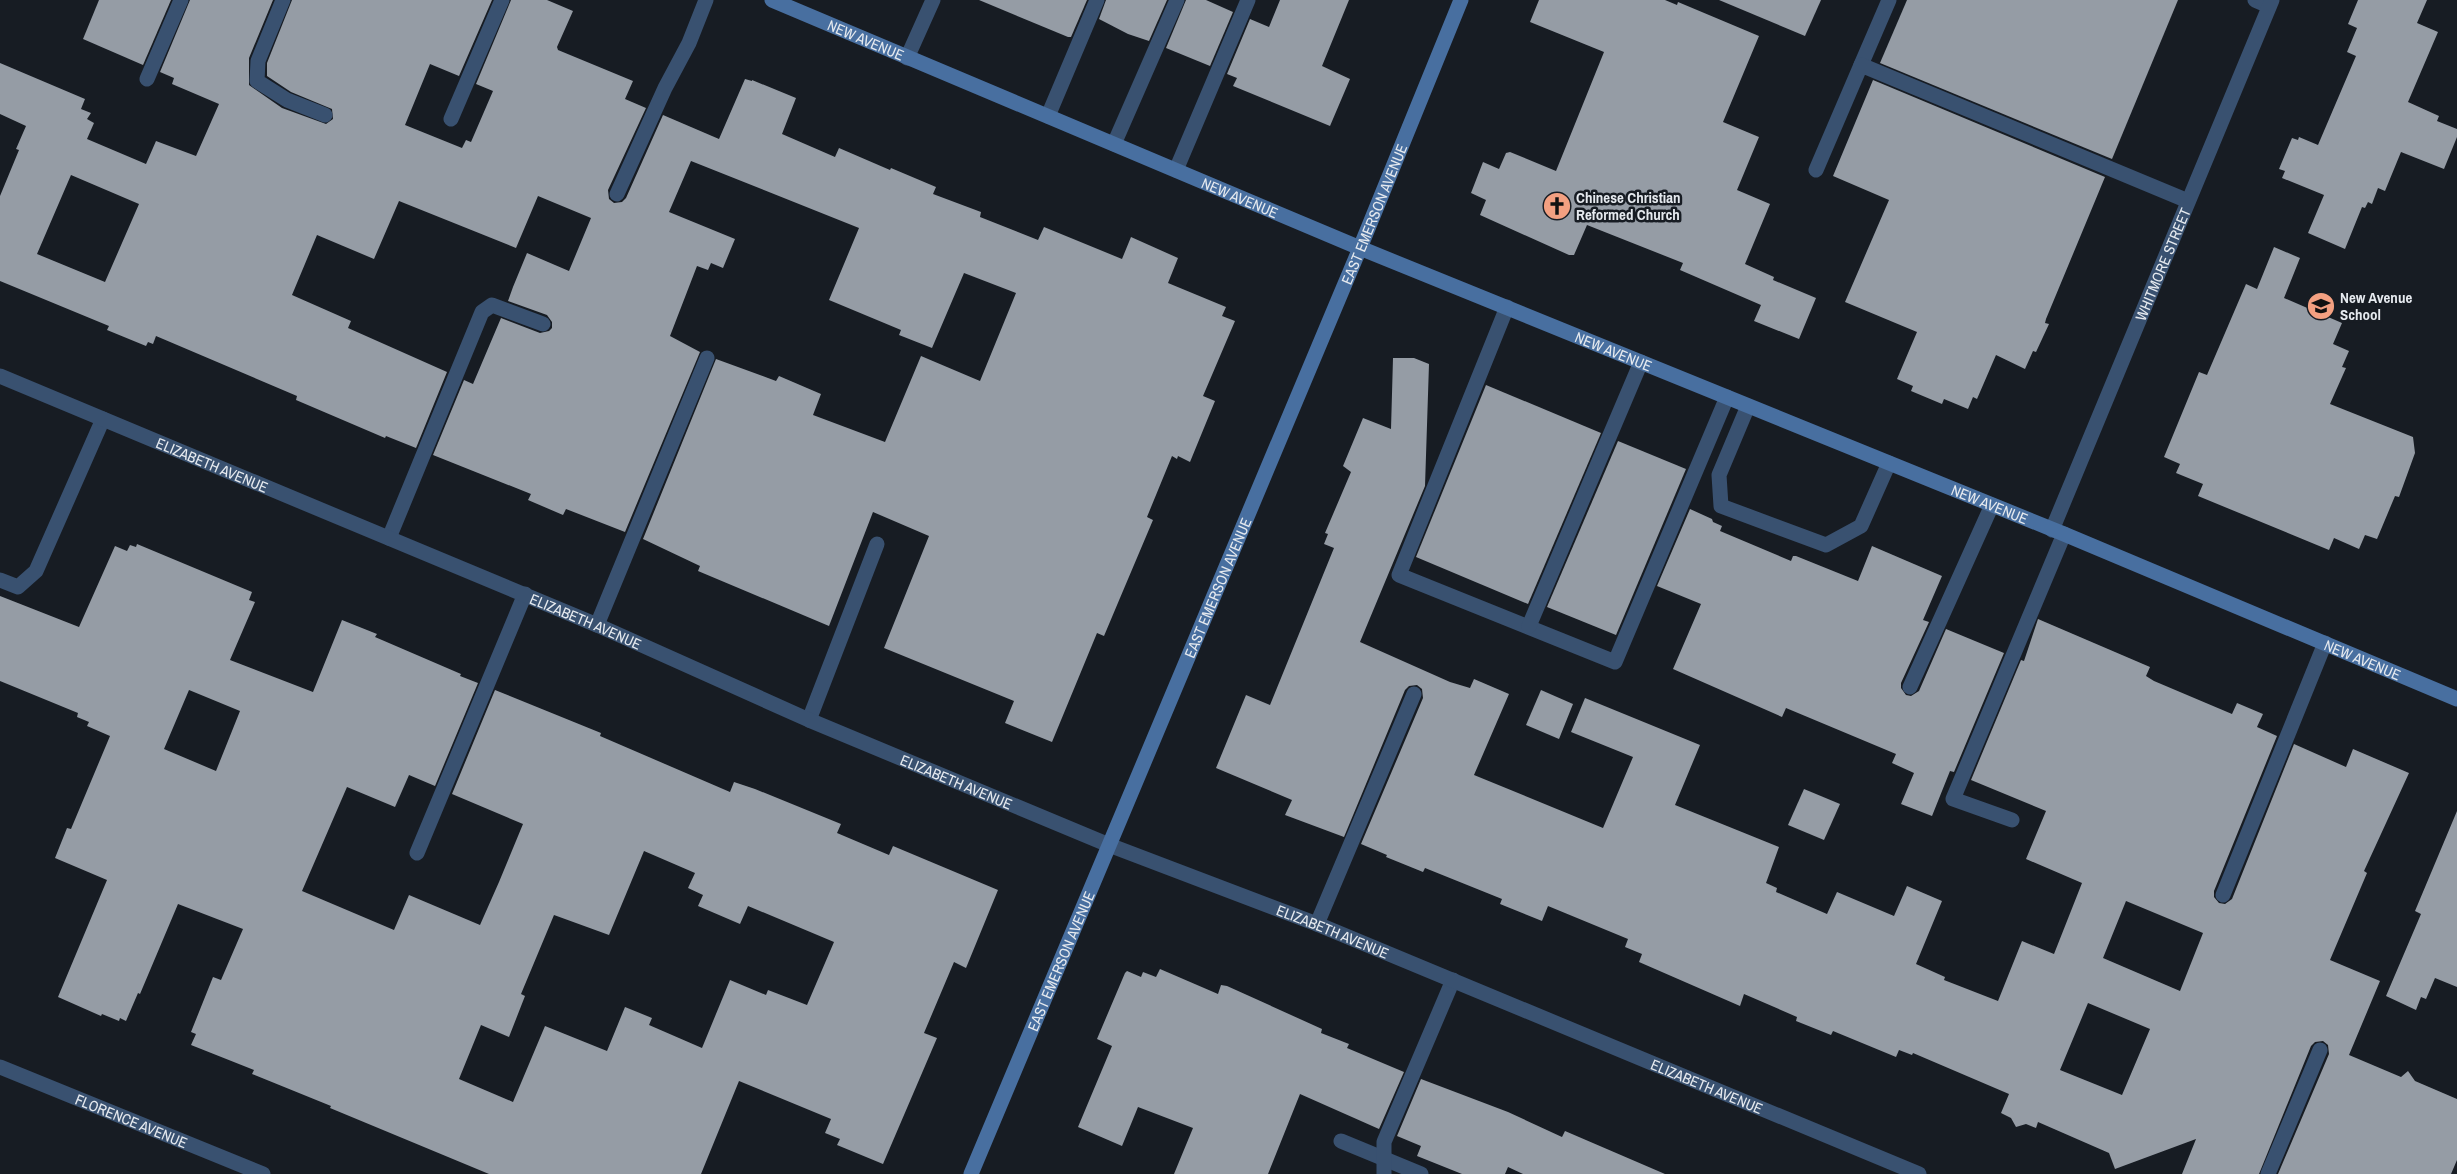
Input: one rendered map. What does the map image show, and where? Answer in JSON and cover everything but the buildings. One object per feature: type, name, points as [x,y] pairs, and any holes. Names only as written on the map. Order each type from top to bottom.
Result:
[{"type":"main road","name":"NEW AVENUE","points":[[772,0],[1360,248],[2058,532],[2457,699]]},
{"type":"main road","name":"EAST EMERSON AVENUE","points":[[971,1174],[1360,248],[1461,0]]},
{"type":"street","points":[[147,79],[181,0]]},
{"type":"street","points":[[283,0],[258,61],[257,82],[286,100],[325,115]]},
{"type":"street","points":[[451,119],[502,0]]},
{"type":"street","points":[[617,194],[664,88],[689,43],[706,0]]},
{"type":"street","points":[[908,58],[933,0]]},
{"type":"street","points":[[1048,116],[1097,0]]},
{"type":"street","points":[[1114,144],[1176,0]]},
{"type":"street","points":[[1176,170],[1248,0]]},
{"type":"street","points":[[1816,170],[1889,0]]},
{"type":"street","name":"WHITMORE STREET","points":[[2012,820],[1952,799],[2265,2]]},
{"type":"street","points":[[1862,65],[2188,201]]},
{"type":"street","points":[[389,538],[482,312],[492,305],[543,324]]},
{"type":"street","points":[[1507,307],[1399,575],[1615,662],[1727,397]]},
{"type":"street","points":[[598,624],[707,358]]},
{"type":"street","points":[[1529,626],[1641,362]]},
{"type":"street","name":"ELIZABETH AVENUE","points":[[0,376],[598,624],[809,720],[1110,845],[1317,924],[1919,1174]]},
{"type":"street","points":[[1748,406],[1719,475],[1721,506],[1826,545],[1861,526],[1889,463]]},
{"type":"street","points":[[0,580],[18,587],[36,571],[103,418]]},
{"type":"street","points":[[1910,687],[1992,505]]},
{"type":"street","points":[[809,720],[878,544]]},
{"type":"street","points":[[417,853],[525,594]]},
{"type":"street","points":[[2223,895],[2325,644]]},
{"type":"street","points":[[1317,924],[1414,694]]},
{"type":"street","points":[[1384,1174],[1384,1142],[1453,980]]},
{"type":"street","points":[[2268,1174],[2320,1050]]},
{"type":"street","name":"FLORENCE AVENUE","points":[[0,1067],[263,1174]]},
{"type":"street","points":[[1341,1141],[1420,1174]]},
{"type":"place","name":"Chinese Christian Reformed Church","points":[[1557,206]]},
{"type":"place","name":"New Avenue School","points":[[2321,306]]}]
